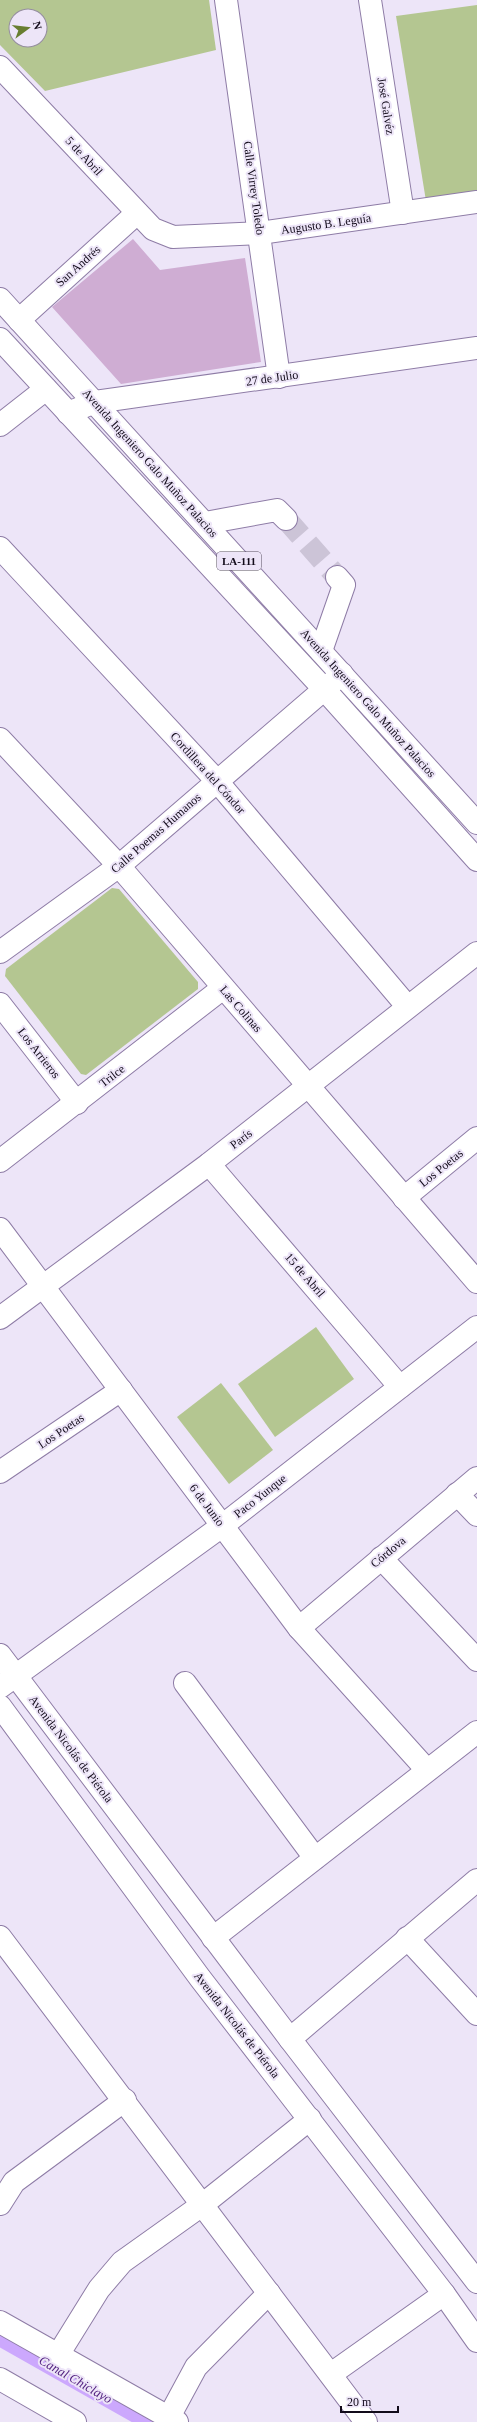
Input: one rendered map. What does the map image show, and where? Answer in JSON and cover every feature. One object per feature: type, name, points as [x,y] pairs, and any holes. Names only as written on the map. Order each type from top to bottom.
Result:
[{"type":"street","name":"Calle Virrey Toledo","points":[[226,0],[280,377]]},
{"type":"street","name":"José Galvéz","points":[[375,1],[403,213]]},
{"type":"street","name":"5 de Abril","points":[[0,67],[153,229],[173,237]]},
{"type":"street","name":"Augusto B. Leguía","points":[[173,237],[260,233],[477,202]]},
{"type":"street","name":"San Andrés","points":[[19,320],[137,212]]},
{"type":"street","name":"Avenida Ingeniero Galo Muñoz Palacios","points":[[0,299],[477,823]]},
{"type":"street","name":"Avenida Ingeniero Galo Muñoz Palacios","points":[[0,339],[324,689],[477,860]]},
{"type":"street","name":"27 de Julio","points":[[68,413],[95,402],[477,348]]},
{"type":"street","points":[[0,425],[46,389]]},
{"type":"street","points":[[205,523],[277,510],[286,520]]},
{"type":"street","name":"Cordillera del Cóndor","points":[[0,548],[216,780],[407,1006]]},
{"type":"street","points":[[321,652],[344,584],[337,577]]},
{"type":"street","name":"Calle Poemas Humanos","points":[[0,952],[119,866],[216,780],[342,674]]},
{"type":"street","name":"Las Colinas","points":[[0,739],[119,866],[308,1088],[477,1282]]},
{"type":"street","name":"París","points":[[0,1318],[209,1164],[308,1088],[407,1006],[477,953]]},
{"type":"street","name":"Trilce","points":[[0,1162],[223,988]]},
{"type":"street","name":"Los Arrieros","points":[[0,1004],[77,1103]]},
{"type":"street","name":"Los Poetas","points":[[404,1198],[477,1138]]},
{"type":"street","name":"15 de Abril","points":[[209,1164],[400,1387]]},
{"type":"street","name":"6 de Junio","points":[[0,1229],[299,1628],[427,1770]]},
{"type":"street","name":"Paco Yunque","points":[[8,1681],[222,1526],[477,1327]]},
{"type":"street","name":"Los Poetas","points":[[0,1472],[121,1390]]},
{"type":"street","name":"Córdova","points":[[299,1628],[477,1478]]},
{"type":"street","points":[[457,1494],[477,1515]]},
{"type":"street","points":[[381,1558],[477,1660]]},
{"type":"street","name":"Avenida Nicolás de Piérola","points":[[0,1655],[8,1681],[213,1938],[477,2282]]},
{"type":"street","points":[[185,1683],[315,1858]]},
{"type":"street","name":"Avenida Nicolás de Piérola","points":[[0,1706],[200,1978],[444,2294],[477,2341]]},
{"type":"street","points":[[213,1938],[477,1732]]},
{"type":"street","points":[[290,2039],[406,1938],[477,1880]]},
{"type":"street","points":[[0,1937],[366,2422]]},
{"type":"street","points":[[406,1938],[477,2014]]},
{"type":"street","points":[[0,2204],[7,2178],[124,2100]]},
{"type":"street","points":[[58,2355],[99,2289],[122,2262],[202,2205],[310,2119]]},
{"type":"street","points":[[0,2322],[173,2420],[196,2367],[269,2293]]},
{"type":"street","points":[[331,2374],[444,2294]]},
{"type":"street","points":[[0,2379],[75,2422]]},
{"type":"green space","points":[[0,0],[209,0],[216,50],[45,91],[0,45]]},
{"type":"green space","points":[[477,5],[477,194],[426,201],[396,16]]},
{"type":"green space","points":[[112,888],[119,889],[198,982],[198,989],[86,1075],[81,1074],[5,976],[6,969]]},
{"type":"green space","points":[[316,1327],[354,1379],[275,1437],[238,1384]]},
{"type":"green space","points":[[221,1383],[273,1450],[229,1484],[177,1417]]},
{"type":"building","points":[[133,239],[160,270],[245,258],[261,362],[121,384],[52,307]]},
{"type":"waterway","name":"Canal Chiclayo","points":[[0,2336],[152,2422]]},
{"type":"tunnel","points":[[286,519],[337,577]]}]
